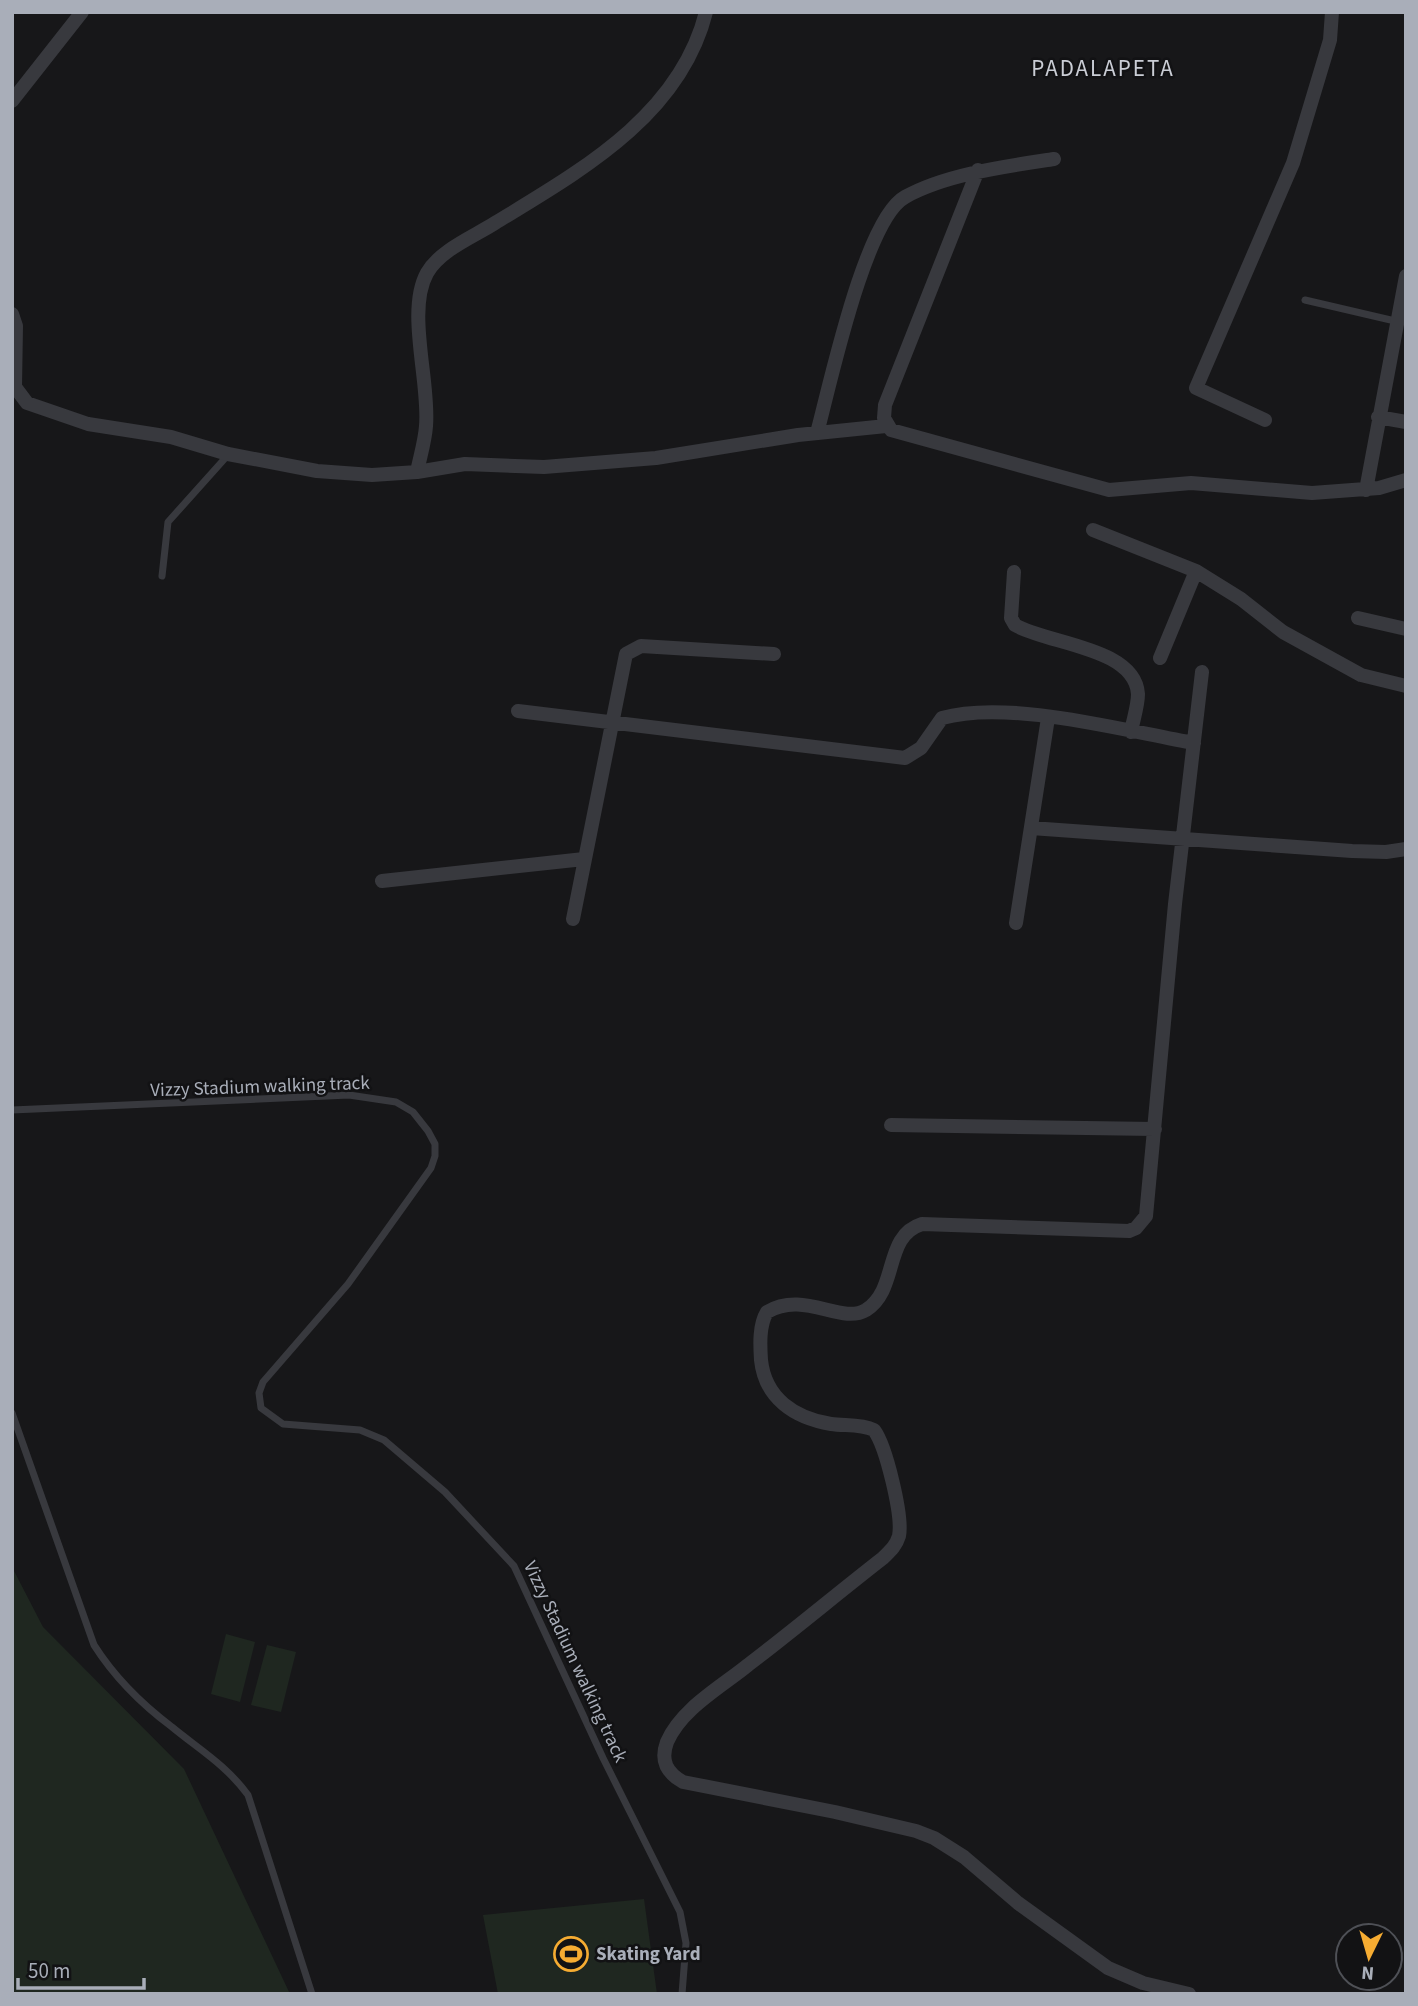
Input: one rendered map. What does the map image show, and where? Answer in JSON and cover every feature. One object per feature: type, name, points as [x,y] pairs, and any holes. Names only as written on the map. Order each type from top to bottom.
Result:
[{"type":"street","points":[[12,101],[82,12]]},
{"type":"street","points":[[417,472],[427,425],[420,300],[428,271],[445,253],[566,180],[660,103],[687,63],[706,12]]},
{"type":"street","points":[[1265,420],[1196,388],[1293,163],[1330,40],[1332,12]]},
{"type":"street","points":[[817,433],[867,256],[887,214],[904,197],[978,170],[1054,159]]},
{"type":"street","points":[[886,426],[884,405],[978,170]]},
{"type":"street","points":[[1366,490],[1395,321],[1406,276]]},
{"type":"street","points":[[12,314],[16,326],[15,387],[27,403],[89,424],[171,437],[228,454],[317,471],[372,475],[417,472],[465,464],[544,467],[656,458],[817,433],[886,426],[897,432],[930,439],[1109,491],[1191,483],[1312,494],[1366,490],[1406,480]]},
{"type":"street","points":[[1378,417],[1406,422]]},
{"type":"street","points":[[1093,530],[1196,572],[1241,599],[1283,632],[1360,675],[1406,687]]},
{"type":"street","points":[[1014,572],[1011,618],[1015,625],[1107,656],[1131,674],[1138,694],[1131,732]]},
{"type":"street","points":[[1160,658],[1196,572]]},
{"type":"street","points":[[1358,618],[1406,629]]},
{"type":"street","points":[[573,919],[622,665],[631,649],[641,646],[774,654]]},
{"type":"street","points":[[1189,1994],[1143,1983],[1108,1968],[1018,1903],[964,1857],[934,1838],[916,1831],[835,1812],[683,1782],[672,1776],[664,1760],[667,1742],[678,1725],[713,1691],[883,1558],[894,1548],[899,1537],[900,1523],[884,1452],[874,1430],[823,1422],[796,1413],[772,1395],[765,1383],[761,1329],[767,1312],[787,1303],[815,1305],[852,1314],[866,1309],[885,1287],[900,1239],[912,1228],[922,1224],[1106,1231],[1136,1228],[1146,1216],[1182,839],[1202,672]]},
{"type":"street","points":[[519,711],[905,758],[921,748],[935,724],[951,715],[978,711],[1048,718],[1194,743]]},
{"type":"street","points":[[1016,923],[1048,718]]},
{"type":"street","points":[[1031,828],[1385,852],[1406,849]]},
{"type":"street","points":[[382,881],[584,859]]},
{"type":"street","points":[[891,1125],[1155,1129]]},
{"type":"lane","points":[[1305,300],[1395,321]]},
{"type":"lane","points":[[162,576],[168,522],[228,454]]},
{"type":"lane","name":"Vizzy Stadium walking track","points":[[12,1110],[349,1095],[396,1102],[422,1121],[435,1144],[431,1168],[348,1284],[263,1382],[259,1393],[261,1408],[283,1424],[360,1430],[384,1440],[445,1492],[514,1566],[603,1758],[680,1912],[686,1943],[682,1994]]},
{"type":"lane","points":[[12,1413],[67,1573],[100,1655],[113,1675],[138,1700],[216,1758],[231,1772],[248,1795],[312,1994]]},
{"type":"shaded area","points":[[12,1567],[43,1627],[184,1769],[290,1994],[12,1994]]},
{"type":"shaded area","points":[[226,1634],[255,1642],[240,1702],[211,1694]]},
{"type":"shaded area","points":[[267,1645],[296,1652],[281,1712],[251,1705]]},
{"type":"shaded area","name":"Skating Yard","points":[[644,1899],[657,1994],[498,1994],[483,1915]]},
{"type":"place","name":"Skating Yard","points":[[571,1954]]},
{"type":"district","name":"PADALAPETA","points":[[1103,68]]}]
